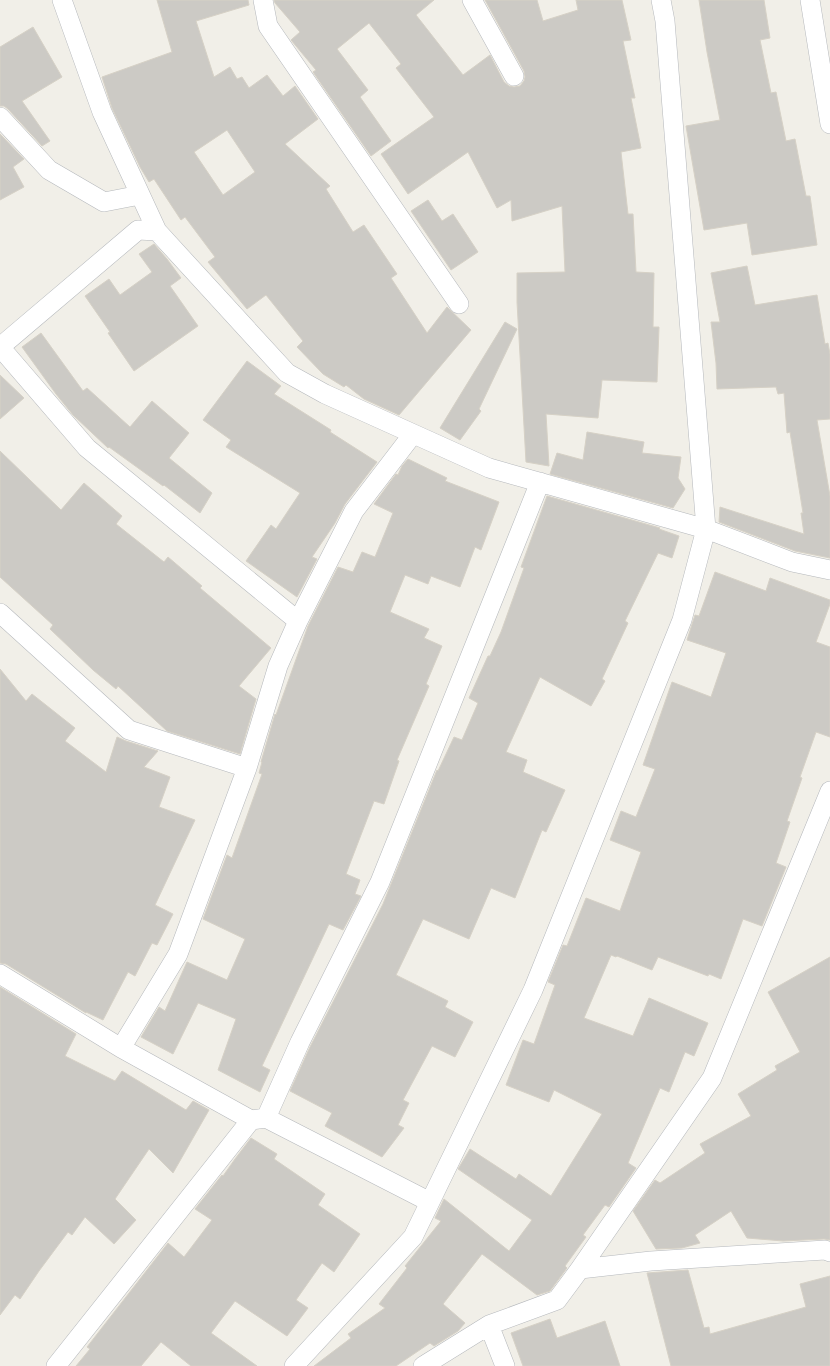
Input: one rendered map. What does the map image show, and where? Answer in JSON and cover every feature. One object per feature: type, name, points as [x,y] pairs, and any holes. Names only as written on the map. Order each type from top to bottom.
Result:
[{"type":"street","points":[[62,0],[102,112],[157,231],[287,373],[325,394],[489,468],[706,529],[792,562],[830,570]]},
{"type":"street","points":[[263,0],[268,26],[459,304]]},
{"type":"street","points":[[472,0],[514,76]]},
{"type":"street","points":[[294,1366],[413,1237],[533,990],[682,620],[706,529],[666,30],[661,0]]},
{"type":"street","points":[[810,0],[830,124]]},
{"type":"street","points":[[0,117],[49,170],[104,202],[140,195]]},
{"type":"street","points":[[157,231],[138,230],[0,347],[87,448],[298,621]]},
{"type":"street","points":[[121,1048],[178,954],[247,768],[278,666],[298,621],[354,512],[413,434]]},
{"type":"street","points":[[56,1366],[258,1119],[300,1042],[380,882],[540,482]]},
{"type":"street","points":[[0,613],[129,730],[247,768]]},
{"type":"street","points":[[423,1366],[489,1325],[557,1300],[580,1268],[712,1078],[830,791]]},
{"type":"street","points":[[0,974],[121,1048],[258,1119],[430,1202]]},
{"type":"street","points":[[580,1268],[650,1261],[825,1250],[830,1252]]},
{"type":"street","points":[[489,1325],[505,1366]]},
{"type":"building","points":[[157,0],[248,0],[249,5],[196,21],[214,77],[230,67],[237,79],[242,77],[249,88],[267,75],[283,96],[295,86],[318,119],[285,144],[330,186],[326,189],[353,232],[364,225],[397,274],[391,278],[427,333],[447,307],[471,330],[399,415],[364,399],[346,385],[344,387],[323,374],[297,347],[303,341],[266,295],[247,309],[208,262],[215,257],[185,217],[181,220],[154,179],[149,182],[112,108],[102,77],[172,52]],"holes":[[[227,130],[255,172],[223,195],[194,152]]]},
{"type":"building","points":[[274,0],[434,0],[416,15],[463,75],[490,55],[504,82],[514,87],[520,86],[524,81],[524,71],[485,0],[537,0],[543,21],[578,10],[576,0],[622,0],[631,40],[623,41],[635,98],[631,98],[641,148],[621,152],[628,214],[633,214],[636,272],[654,273],[653,327],[659,327],[657,382],[602,380],[598,418],[546,414],[549,466],[526,462],[517,273],[565,272],[562,206],[512,221],[511,200],[497,208],[468,152],[408,194],[381,154],[434,117],[396,68],[401,64],[369,23],[337,49],[368,90],[360,97],[391,141],[371,156],[313,72],[316,70],[291,40],[300,32]]},
{"type":"building","points":[[699,0],[764,0],[770,38],[760,40],[771,93],[776,92],[786,141],[795,139],[806,196],[810,196],[817,245],[752,255],[747,223],[704,230],[686,126],[720,120]]},
{"type":"building","points":[[33,27],[62,77],[22,101],[50,141],[42,146],[8,109],[0,106],[0,47]]},
{"type":"building","points":[[0,134],[24,159],[13,167],[24,187],[0,200]]},
{"type":"building","points":[[428,200],[442,221],[453,214],[478,252],[451,270],[411,211]]},
{"type":"building","points":[[154,244],[181,278],[170,286],[198,326],[134,371],[85,296],[109,279],[120,295],[152,272],[139,254]]},
{"type":"building","points":[[747,266],[755,305],[817,295],[825,344],[828,343],[830,354],[830,419],[817,420],[830,496],[830,558],[795,551],[719,522],[720,507],[804,534],[801,513],[803,513],[790,432],[787,433],[784,393],[778,394],[776,387],[717,389],[711,322],[720,322],[711,273]]},
{"type":"building","points":[[505,322],[517,329],[479,409],[481,411],[460,440],[440,428]]},
{"type":"building","points":[[41,333],[83,391],[87,388],[130,427],[152,401],[189,433],[169,458],[212,493],[200,513],[164,485],[108,448],[73,415],[22,347]]},
{"type":"building","points":[[247,361],[281,386],[274,394],[377,462],[345,504],[335,523],[312,557],[317,559],[297,597],[246,561],[271,525],[276,529],[300,493],[226,447],[231,440],[203,420]]},
{"type":"building","points":[[0,375],[24,398],[0,419]]},
{"type":"building","points":[[587,432],[644,442],[642,453],[681,457],[678,478],[685,489],[673,508],[550,474],[557,453],[583,460]]},
{"type":"building","points":[[0,451],[61,510],[84,483],[122,516],[116,524],[164,562],[168,557],[202,586],[200,588],[271,648],[239,686],[256,699],[240,754],[167,731],[118,686],[116,689],[93,670],[50,629],[53,625],[0,577]]},
{"type":"building","points":[[408,459],[447,478],[445,481],[499,502],[481,550],[475,547],[460,587],[431,576],[428,584],[405,575],[390,612],[429,629],[424,638],[442,646],[426,684],[429,686],[397,760],[399,761],[384,804],[374,801],[346,874],[360,880],[355,894],[361,896],[343,930],[329,924],[262,1066],[270,1070],[260,1092],[218,1070],[236,1019],[198,1003],[173,1054],[141,1037],[159,1007],[165,1011],[187,962],[227,980],[245,939],[203,919],[227,855],[232,858],[262,774],[259,773],[261,762],[275,714],[308,626],[338,567],[353,572],[362,552],[375,557],[393,513],[374,504],[396,474],[398,475]]},
{"type":"building","points":[[547,496],[660,528],[679,536],[672,558],[658,553],[625,621],[628,623],[602,679],[605,681],[591,706],[540,677],[506,752],[527,760],[523,772],[565,790],[546,832],[542,830],[515,898],[491,888],[469,939],[423,919],[396,975],[448,1001],[445,1007],[473,1022],[455,1057],[432,1046],[403,1100],[409,1103],[398,1125],[404,1128],[382,1157],[325,1126],[332,1113],[290,1091],[310,1047],[383,904],[437,770],[454,737],[462,740],[478,703],[469,698],[501,632],[524,568],[521,567]]},
{"type":"building","points":[[715,572],[766,591],[770,578],[830,600],[816,642],[830,647],[830,737],[816,732],[800,777],[802,778],[787,821],[790,822],[776,863],[786,867],[762,926],[743,919],[721,979],[658,957],[652,970],[611,955],[584,1018],[633,1036],[649,998],[708,1023],[694,1056],[685,1052],[669,1092],[660,1088],[628,1163],[636,1168],[609,1207],[605,1205],[583,1235],[586,1237],[550,1291],[537,1295],[482,1254],[443,1304],[465,1323],[458,1331],[434,1346],[430,1343],[396,1366],[314,1366],[351,1338],[348,1334],[385,1308],[379,1304],[407,1268],[405,1266],[441,1221],[435,1218],[444,1199],[509,1251],[532,1220],[458,1169],[470,1149],[516,1179],[519,1174],[551,1196],[602,1114],[554,1090],[549,1102],[506,1085],[523,1040],[534,1044],[555,985],[548,982],[563,945],[567,946],[586,898],[620,911],[641,852],[610,840],[621,811],[636,817],[655,769],[643,765],[672,682],[711,697],[726,653],[687,640],[695,615],[699,616]]},
{"type":"building","points":[[0,669],[26,701],[32,694],[75,728],[65,741],[106,772],[117,737],[158,751],[144,767],[170,777],[159,807],[195,820],[155,905],[173,914],[157,945],[152,943],[135,976],[128,972],[103,1020],[86,1013],[6,964],[0,963]]},
{"type":"building","points":[[830,957],[830,1240],[783,1241],[747,1238],[731,1211],[695,1235],[700,1243],[682,1248],[656,1249],[633,1211],[655,1180],[660,1183],[705,1153],[700,1144],[751,1116],[738,1094],[777,1070],[775,1066],[800,1052],[768,992]]},
{"type":"building","points":[[0,987],[76,1034],[65,1056],[115,1081],[122,1071],[186,1110],[193,1101],[209,1110],[173,1173],[149,1149],[115,1199],[136,1220],[114,1244],[85,1217],[72,1235],[68,1232],[20,1299],[15,1295],[0,1315]]},
{"type":"building","points":[[251,1138],[277,1154],[274,1159],[325,1194],[318,1205],[360,1234],[334,1272],[322,1263],[296,1300],[308,1308],[287,1336],[235,1301],[211,1333],[257,1366],[191,1366],[161,1342],[141,1366],[76,1366],[90,1349],[87,1347],[168,1243],[184,1257],[212,1220],[195,1209],[223,1176]]},
{"type":"building","points":[[688,1270],[704,1328],[709,1327],[710,1334],[806,1307],[800,1284],[830,1276],[830,1366],[671,1366],[647,1273]]},
{"type":"building","points":[[550,1319],[557,1338],[605,1321],[620,1366],[523,1366],[511,1333]]}]
